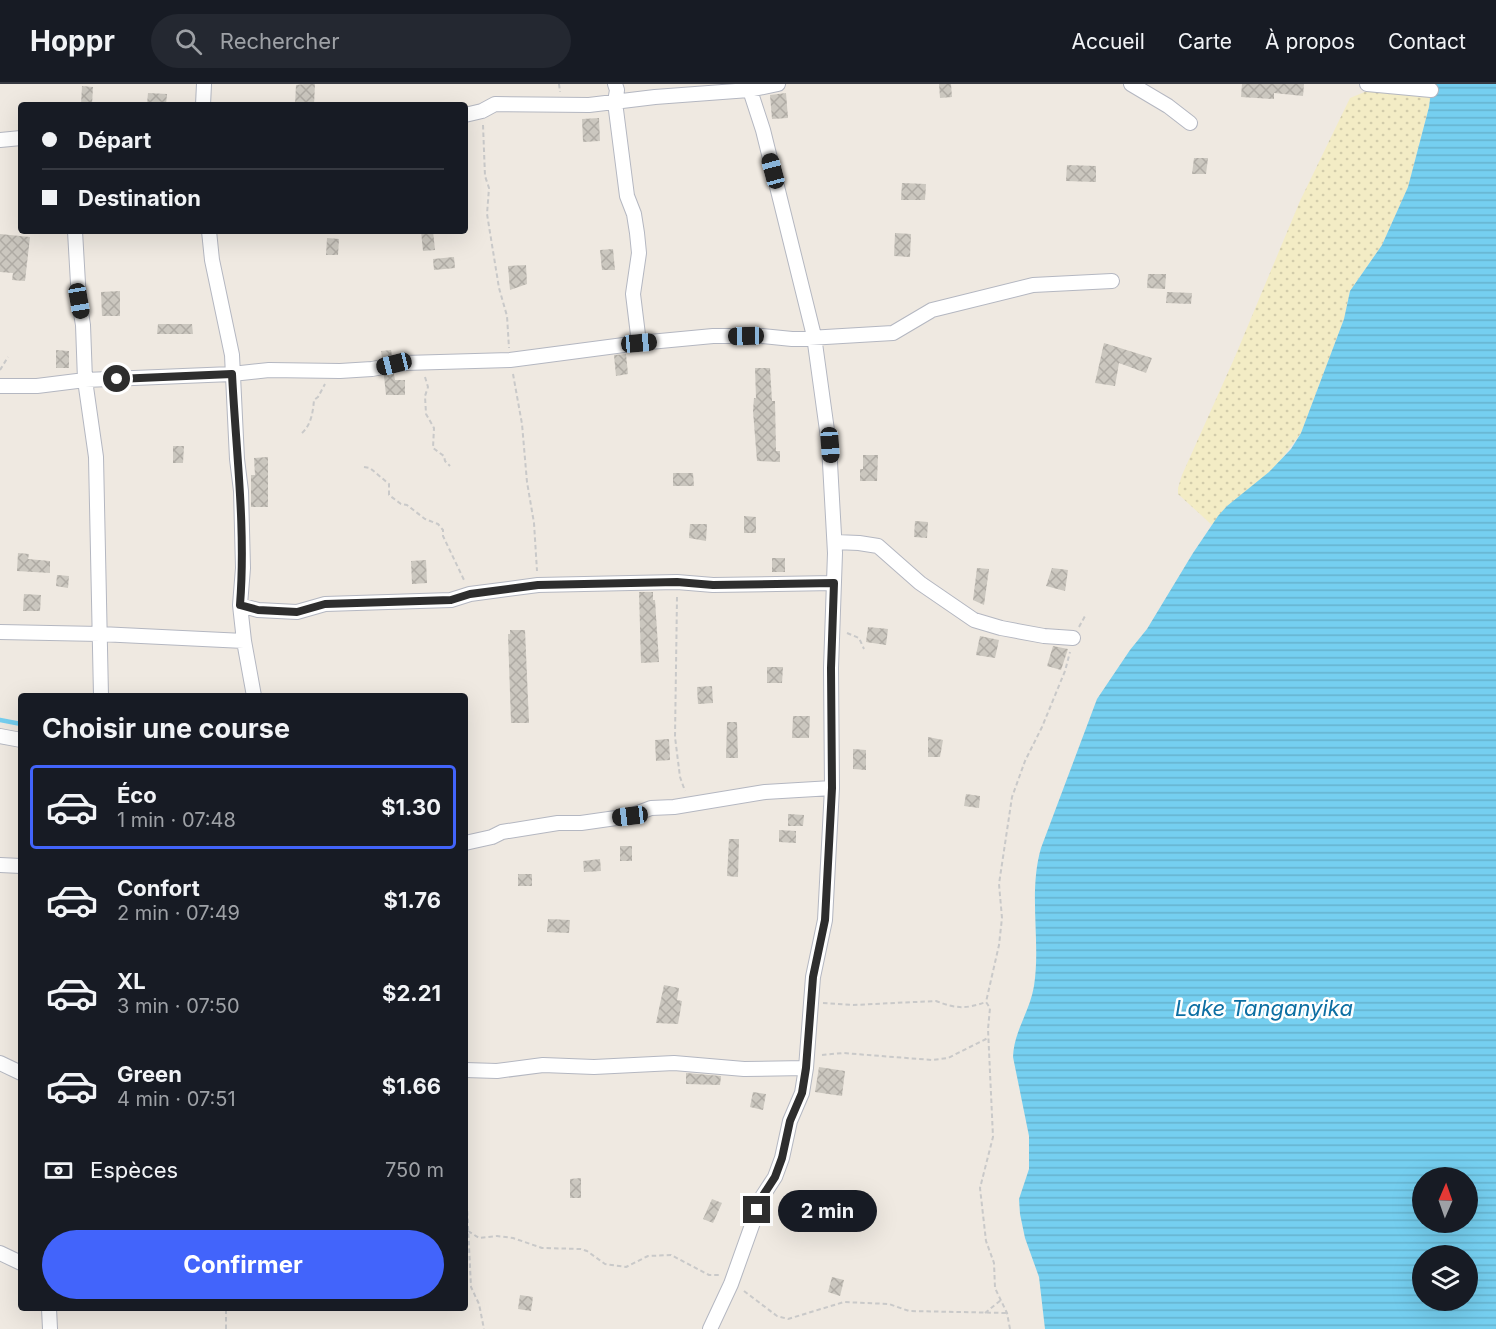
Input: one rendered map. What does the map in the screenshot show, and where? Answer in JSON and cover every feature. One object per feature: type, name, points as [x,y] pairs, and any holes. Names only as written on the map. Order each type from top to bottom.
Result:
[{"type":"street","points":[[203,102],[204,84]]},
{"type":"street","points":[[615,84],[617,90],[615,102],[627,196],[634,214],[639,253],[633,294],[639,343]]},
{"type":"street","points":[[468,115],[495,104],[560,106],[778,84]]},
{"type":"street","points":[[1131,84],[1168,106],[1190,123]]},
{"type":"street","points":[[1367,84],[1431,90]]},
{"type":"street","points":[[710,1329],[732,1280],[762,1197],[775,1177],[782,1158],[790,1121],[802,1093],[807,1062],[813,977],[825,920],[832,788],[832,632],[835,542],[830,445],[814,336],[763,130],[749,87]]},
{"type":"street","points":[[0,140],[18,138]]},
{"type":"street","points":[[75,234],[85,380],[96,457],[101,693]]},
{"type":"street","points":[[209,234],[212,260],[230,342],[241,491],[243,568],[240,605],[253,693]]},
{"type":"street","points":[[0,386],[37,386],[85,380],[232,374],[269,370],[340,371],[372,369],[405,363],[510,360],[712,336],[762,336],[792,339],[893,333],[932,310],[1033,285],[1112,281]]},
{"type":"street","points":[[835,542],[878,546],[920,584],[974,620],[1044,636],[1073,638]]},
{"type":"street","points":[[240,605],[258,610],[297,612],[325,604],[451,600],[470,594],[538,585],[677,582],[713,585],[834,583]]},
{"type":"street","points":[[0,632],[244,641]]},
{"type":"street","points":[[0,736],[18,739]]},
{"type":"street","points":[[468,842],[492,837],[502,832],[558,823],[581,823],[630,816],[651,808],[765,792],[832,788]]},
{"type":"street","points":[[0,865],[18,866]]},
{"type":"street","points":[[468,1070],[497,1071],[543,1065],[594,1067],[674,1063],[744,1069],[807,1062]]},
{"type":"street","points":[[0,1063],[18,1072]]},
{"type":"street","points":[[0,1253],[18,1262]]},
{"type":"street","points":[[49,1311],[50,1329]]},
{"type":"path","points":[[0,370],[8,357]]},
{"type":"path","points":[[420,363],[428,380],[426,414],[434,428],[433,448],[444,456],[450,466]]},
{"type":"path","points":[[302,433],[307,429],[311,420],[314,400],[327,380],[340,371]]},
{"type":"path","points":[[364,466],[370,468],[389,484],[389,495],[425,519],[435,522],[443,530],[443,536],[470,594]]},
{"type":"path","points":[[677,582],[675,737],[680,777],[689,804]]},
{"type":"path","points":[[1010,1329],[1007,1313],[995,1288],[994,1263],[986,1241],[980,1188],[993,1137],[988,1038],[990,1008],[986,1002],[999,945],[1002,918],[999,884],[1012,797],[1024,761],[1042,727],[1065,671],[1073,638],[1085,616]]},
{"type":"path","points":[[832,632],[851,633],[859,638],[864,649]]},
{"type":"path","points":[[812,1004],[853,1005],[936,1001],[949,1006],[968,1008],[986,1002]]},
{"type":"path","points":[[807,1062],[843,1053],[932,1060],[948,1058],[988,1038]]},
{"type":"path","points":[[468,1231],[479,1238],[497,1236],[513,1238],[542,1248],[581,1249],[605,1264],[626,1267],[648,1256],[671,1255],[709,1275],[732,1280],[777,1316],[789,1319],[844,1302],[889,1304],[909,1311],[1007,1313]]},
{"type":"path","points":[[468,1231],[471,1287],[479,1304],[484,1329]]},
{"type":"path","points":[[985,1312],[1001,1300]]},
{"type":"path","points":[[226,1311],[226,1329]]},
{"type":"sand","points":[[1432,84],[1429,107],[1408,187],[1382,245],[1350,291],[1344,319],[1301,433],[1279,462],[1262,479],[1227,506],[1212,525],[1178,494],[1182,475],[1234,359],[1300,201],[1350,98],[1372,89]]},
{"type":"water","name":"Lake Tanganyika","points":[[1432,84],[1496,84],[1496,1329],[1045,1329],[1039,1277],[1025,1238],[1020,1214],[1019,1199],[1029,1169],[1029,1136],[1013,1057],[1016,1038],[1034,986],[1036,969],[1035,882],[1041,848],[1097,699],[1147,629],[1218,516],[1269,472],[1291,449],[1301,433],[1344,319],[1350,291],[1382,245],[1408,187],[1429,107]]},
{"type":"building","points":[[315,84],[314,102],[295,102],[296,85]]},
{"type":"building","points":[[939,84],[951,84],[952,97],[940,98]]},
{"type":"building","points":[[1242,84],[1304,84],[1303,96],[1274,93],[1274,99],[1241,97]]},
{"type":"building","points":[[82,86],[93,87],[92,102],[81,102]]},
{"type":"building","points":[[148,93],[167,94],[166,102],[147,102]]},
{"type":"building","points":[[786,93],[788,118],[772,119],[770,95]]},
{"type":"building","points":[[599,118],[600,141],[583,142],[582,119]]},
{"type":"building","points":[[1194,158],[1208,158],[1206,174],[1192,174]]},
{"type":"building","points":[[1067,165],[1096,166],[1096,182],[1066,181]]},
{"type":"building","points":[[902,183],[926,184],[925,200],[901,200]]},
{"type":"building","points":[[895,233],[911,234],[910,257],[894,256]]},
{"type":"building","points":[[0,234],[30,237],[25,281],[12,280],[13,273],[0,272]]},
{"type":"building","points":[[421,234],[433,234],[435,250],[423,251]]},
{"type":"building","points":[[327,238],[339,239],[338,255],[326,255]]},
{"type":"building","points":[[613,249],[615,270],[602,270],[600,250]]},
{"type":"building","points":[[454,257],[455,268],[434,270],[433,259]]},
{"type":"building","points":[[526,265],[527,284],[510,290],[508,266]]},
{"type":"building","points":[[1148,274],[1166,274],[1165,289],[1147,288]]},
{"type":"building","points":[[120,291],[120,316],[102,316],[101,292]]},
{"type":"building","points":[[1167,292],[1192,293],[1191,304],[1166,303]]},
{"type":"building","points":[[158,324],[192,324],[193,334],[157,334]]},
{"type":"building","points":[[1104,343],[1152,358],[1146,373],[1119,363],[1115,386],[1095,383]]},
{"type":"building","points":[[56,350],[69,351],[69,368],[56,368]]},
{"type":"building","points":[[391,350],[392,356],[382,358],[381,351]]},
{"type":"building","points":[[626,354],[628,374],[616,376],[614,355]]},
{"type":"building","points":[[755,368],[770,368],[772,401],[775,401],[776,451],[780,451],[780,462],[757,461],[753,411],[754,398],[756,398]]},
{"type":"building","points":[[394,374],[395,380],[405,380],[405,395],[386,395],[384,376]]},
{"type":"building","points":[[173,446],[184,446],[183,463],[173,463]]},
{"type":"building","points":[[863,455],[878,455],[877,481],[860,481]]},
{"type":"building","points":[[268,457],[268,507],[251,507],[251,475],[255,475],[254,458]]},
{"type":"building","points":[[673,473],[693,473],[694,486],[673,486]]},
{"type":"building","points":[[744,516],[756,517],[756,533],[744,533]]},
{"type":"building","points":[[915,521],[928,522],[927,538],[914,537]]},
{"type":"building","points":[[690,524],[707,524],[706,541],[689,538]]},
{"type":"building","points":[[18,553],[29,554],[28,559],[50,561],[50,573],[17,571]]},
{"type":"building","points":[[772,558],[785,558],[785,572],[772,572]]},
{"type":"building","points":[[426,560],[427,583],[412,584],[411,561]]},
{"type":"building","points":[[977,568],[989,569],[984,605],[973,600]]},
{"type":"building","points":[[1052,568],[1068,570],[1065,591],[1046,586]]},
{"type":"building","points":[[57,575],[69,576],[68,588],[56,586]]},
{"type":"building","points":[[639,592],[653,592],[659,662],[641,663]]},
{"type":"building","points":[[24,594],[41,595],[40,611],[23,611]]},
{"type":"building","points":[[868,627],[888,629],[886,645],[866,642]]},
{"type":"building","points":[[510,630],[525,630],[529,723],[511,723],[508,634]]},
{"type":"building","points":[[980,636],[999,640],[995,658],[976,655]]},
{"type":"building","points":[[1053,646],[1068,649],[1061,670],[1047,666]]},
{"type":"building","points":[[767,667],[783,667],[782,683],[767,683]]},
{"type":"building","points":[[712,686],[713,703],[698,704],[697,687]]},
{"type":"building","points":[[793,716],[810,716],[809,738],[792,738]]},
{"type":"building","points":[[727,722],[737,722],[738,758],[726,758]]},
{"type":"building","points":[[928,737],[943,740],[940,757],[928,757]]},
{"type":"building","points":[[669,739],[670,760],[656,761],[655,740]]},
{"type":"building","points":[[853,749],[866,750],[866,770],[853,769]]},
{"type":"building","points":[[966,794],[980,796],[979,808],[964,806]]},
{"type":"building","points":[[788,814],[804,815],[803,826],[788,826]]},
{"type":"building","points":[[779,830],[796,831],[796,843],[779,842]]},
{"type":"building","points":[[729,839],[739,839],[738,877],[727,876]]},
{"type":"building","points":[[620,846],[632,846],[632,861],[620,861]]},
{"type":"building","points":[[600,859],[601,871],[584,872],[583,861]]},
{"type":"building","points":[[518,874],[532,874],[532,886],[518,886]]},
{"type":"building","points":[[548,919],[570,920],[569,933],[547,932]]},
{"type":"building","points":[[664,985],[679,988],[677,1000],[682,1001],[678,1024],[656,1023]]},
{"type":"building","points":[[819,1067],[845,1071],[842,1096],[815,1092]]},
{"type":"building","points":[[686,1073],[721,1076],[720,1085],[686,1084]]},
{"type":"building","points":[[753,1092],[766,1094],[763,1110],[750,1107]]},
{"type":"building","points":[[581,1178],[581,1198],[570,1198],[570,1179]]},
{"type":"building","points":[[712,1199],[722,1203],[713,1223],[703,1219]]},
{"type":"building","points":[[832,1277],[844,1280],[840,1296],[828,1292]]},
{"type":"building","points":[[520,1295],[533,1297],[531,1311],[518,1309]]},
{"type":"waterway","points":[[0,720],[18,723]]},
{"type":"route","points":[[117,379],[232,374],[241,491],[240,524],[243,568],[240,605],[249,608],[297,612],[325,604],[451,600],[470,594],[538,585],[677,582],[713,585],[834,583],[831,668],[832,788],[825,920],[813,977],[802,1093],[790,1121],[782,1158],[775,1177],[762,1197],[757,1210]]}]
